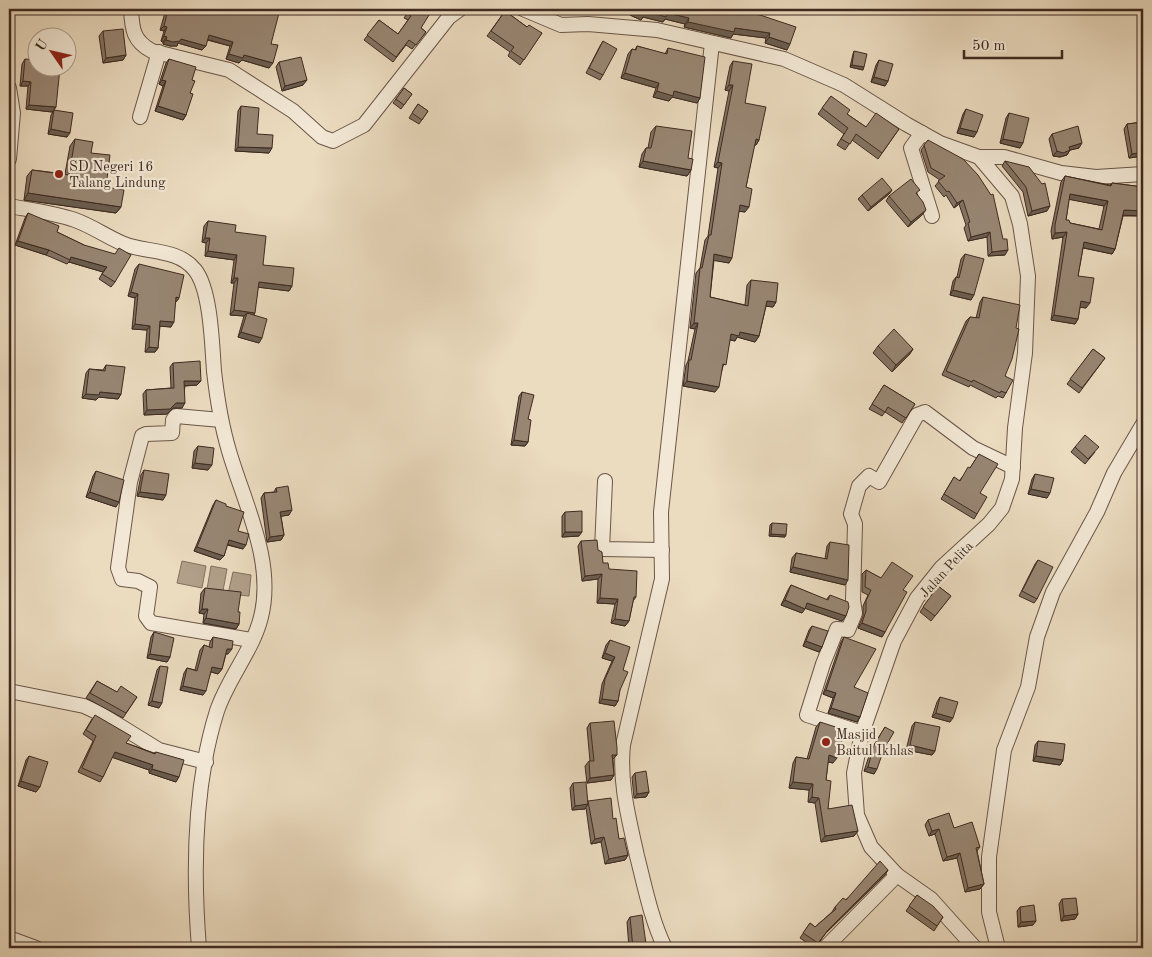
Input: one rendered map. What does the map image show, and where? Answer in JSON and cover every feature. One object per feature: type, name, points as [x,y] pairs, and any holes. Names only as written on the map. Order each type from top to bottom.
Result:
[{"type":"street","points":[[131,9],[132,30],[136,39],[143,46],[229,70],[278,100],[322,136],[333,140],[364,125],[448,17],[460,9]]},
{"type":"street","points":[[524,9],[561,25],[588,24],[658,30],[784,59],[836,81],[940,143],[979,157],[1004,156],[1061,173],[1096,178],[1143,174]]},
{"type":"street","points":[[666,948],[647,897],[625,802],[620,770],[622,745],[662,579],[661,512],[712,43]]},
{"type":"street","points":[[140,117],[159,52]]},
{"type":"street","points":[[9,88],[13,113],[9,159]]},
{"type":"street","points":[[922,133],[911,148],[932,216]]},
{"type":"street","name":"Jalan Pelita","points":[[975,948],[931,899],[897,875],[871,847],[857,815],[854,773],[862,733],[894,641],[917,598],[942,568],[989,524],[1002,508],[1012,479],[1015,428],[1025,353],[1028,276],[1020,224],[1012,196],[979,157]]},
{"type":"street","points":[[9,206],[74,220],[125,244],[167,253],[195,270],[206,298],[221,420],[258,541],[264,593],[261,618],[222,697],[206,762],[196,842],[195,891],[199,948]]},
{"type":"street","points":[[862,733],[807,715],[837,628],[848,630],[854,613],[855,524],[851,514],[860,486],[869,476],[879,482],[917,415],[925,412],[973,448],[1012,467]]},
{"type":"street","points":[[221,420],[176,416],[173,420],[172,433],[146,434],[142,436],[130,482],[118,568],[122,579],[138,580],[150,587],[146,616],[151,623],[251,640]]},
{"type":"street","points":[[998,948],[989,912],[989,856],[1004,750],[1028,687],[1037,637],[1053,592],[1097,512],[1114,473],[1143,424]]},
{"type":"street","points":[[605,481],[602,549],[662,550]]},
{"type":"street","points":[[9,691],[84,706],[159,750],[206,762]]},
{"type":"street","points":[[826,947],[897,875]]},
{"type":"street","points":[[9,938],[36,948]]},
{"type":"shaded area","points":[[182,561],[206,566],[202,588],[177,583]]},
{"type":"shaded area","points":[[211,566],[227,569],[223,591],[207,589]]},
{"type":"shaded area","points":[[233,572],[251,575],[249,596],[228,594]]},
{"type":"building","points":[[168,9],[263,9],[279,13],[271,44],[278,45],[273,63],[244,55],[243,58],[229,54],[233,42],[209,35],[206,46],[181,39],[180,41],[173,42],[166,40],[167,37],[164,36],[167,27],[164,26]]},
{"type":"building","points":[[410,9],[419,9],[429,15],[421,28],[426,32],[416,45],[409,40],[396,57],[367,35],[379,20],[398,34],[411,16],[407,13]]},
{"type":"building","points":[[634,9],[725,9],[760,15],[796,27],[790,44],[769,37],[770,33],[735,28],[734,32],[688,22],[689,18],[668,13],[666,17],[646,11],[645,14]]},
{"type":"building","points":[[505,11],[527,27],[529,25],[542,33],[524,60],[511,51],[514,47],[491,31]]},
{"type":"building","points":[[123,29],[126,55],[106,58],[103,31]]},
{"type":"building","points":[[603,41],[617,49],[603,75],[589,68]]},
{"type":"building","points":[[637,46],[667,54],[668,48],[705,57],[700,98],[674,91],[673,96],[657,91],[659,83],[625,73],[632,49],[636,50]]},
{"type":"building","points":[[854,51],[867,54],[864,67],[852,65]]},
{"type":"building","points":[[301,57],[307,80],[285,86],[279,62]]},
{"type":"building","points":[[25,59],[28,59],[28,78],[59,78],[56,107],[29,105],[31,82],[23,81]]},
{"type":"building","points":[[169,59],[196,67],[192,80],[195,81],[190,93],[193,94],[186,115],[158,106],[166,81],[162,80]]},
{"type":"building","points":[[879,60],[893,64],[888,81],[874,77]]},
{"type":"building","points":[[733,61],[752,64],[745,103],[766,107],[759,140],[756,139],[746,187],[752,189],[749,207],[740,205],[732,258],[714,254],[710,297],[748,306],[751,280],[778,283],[776,302],[767,301],[759,336],[740,332],[739,336],[731,334],[726,365],[723,364],[719,387],[687,381],[689,360],[691,360],[698,323],[694,323],[700,268],[702,268],[709,235],[711,235],[722,163],[718,162],[733,85],[729,85]]},
{"type":"building","points":[[404,88],[412,94],[404,105],[396,99]]},
{"type":"building","points":[[831,96],[850,110],[847,114],[866,127],[876,113],[899,129],[882,153],[856,134],[850,144],[841,139],[848,128],[822,108]]},
{"type":"building","points":[[418,104],[428,111],[422,120],[412,113]]},
{"type":"building","points":[[241,106],[259,108],[257,134],[273,135],[272,148],[238,147]]},
{"type":"building","points":[[966,109],[983,115],[977,132],[960,128]]},
{"type":"building","points":[[54,110],[73,113],[70,133],[51,129]]},
{"type":"building","points":[[1009,113],[1029,118],[1023,143],[1003,139]]},
{"type":"building","points":[[1143,122],[1143,152],[1132,154],[1127,124]]},
{"type":"building","points":[[656,126],[692,131],[688,158],[693,159],[691,170],[643,161],[646,148],[651,148]]},
{"type":"building","points":[[1078,126],[1082,143],[1069,147],[1070,150],[1063,153],[1057,151],[1052,134]]},
{"type":"building","points":[[75,139],[93,142],[91,153],[110,155],[106,187],[124,190],[121,207],[28,193],[32,170],[69,175]]},
{"type":"building","points":[[928,140],[963,159],[978,175],[991,195],[993,194],[1003,239],[1007,239],[1008,250],[992,252],[990,232],[971,237],[968,223],[970,222],[963,200],[957,203],[949,191],[947,192],[938,181],[945,176],[931,168],[924,145]]},
{"type":"building","points":[[1005,161],[1029,167],[1042,184],[1045,183],[1050,206],[1032,211],[1026,187]]},
{"type":"building","points":[[1065,176],[1111,186],[1112,183],[1143,187],[1143,211],[1124,210],[1115,249],[1084,242],[1078,276],[1094,278],[1090,303],[1081,301],[1078,319],[1054,315],[1067,232],[1055,233]],"holes":[[[1070,194],[1108,201],[1102,230],[1070,223],[1069,220],[1066,220]]]},
{"type":"building","points":[[882,178],[892,190],[871,207],[862,195]]},
{"type":"building","points":[[911,179],[920,190],[916,193],[926,210],[911,222],[889,196]]},
{"type":"building","points":[[28,213],[59,226],[57,232],[84,245],[115,254],[119,248],[131,255],[115,282],[102,274],[107,267],[71,257],[70,260],[49,250],[18,241]]},
{"type":"building","points":[[208,221],[236,225],[235,232],[266,236],[263,265],[294,268],[292,286],[259,282],[255,313],[234,310],[238,278],[234,278],[237,255],[208,251],[210,238],[205,238]]},
{"type":"building","points":[[965,254],[984,259],[974,295],[953,290],[956,277],[959,278]]},
{"type":"building","points":[[139,264],[184,275],[179,298],[176,297],[174,322],[160,321],[158,348],[149,347],[150,326],[135,324],[138,294],[131,292]]},
{"type":"building","points":[[983,297],[1020,305],[1016,328],[1019,329],[1012,359],[1005,376],[1013,380],[1006,393],[1001,391],[1000,393],[973,380],[972,382],[946,371],[970,317],[979,318]]},
{"type":"building","points":[[247,313],[267,319],[262,338],[241,332]]},
{"type":"building","points":[[894,329],[913,349],[896,365],[878,346]]},
{"type":"building","points":[[1093,349],[1105,358],[1082,388],[1070,379]]},
{"type":"building","points":[[200,361],[201,381],[184,381],[185,403],[176,403],[170,409],[147,410],[146,390],[174,388],[173,363]]},
{"type":"building","points":[[106,365],[125,367],[121,394],[100,392],[99,395],[86,394],[89,369],[105,371]]},
{"type":"building","points":[[884,385],[915,404],[906,418],[888,407],[885,412],[872,404]]},
{"type":"building","points":[[522,392],[534,395],[528,419],[531,420],[528,442],[514,440]]},
{"type":"building","points":[[1085,435],[1099,447],[1088,459],[1075,447]]},
{"type":"building","points":[[198,446],[214,448],[212,465],[195,463]]},
{"type":"building","points":[[979,454],[998,464],[980,493],[987,497],[977,514],[944,494],[954,477],[960,481],[968,467],[970,468]]},
{"type":"building","points":[[144,470],[169,474],[166,495],[140,492]]},
{"type":"building","points":[[96,471],[124,480],[119,502],[90,492]]},
{"type":"building","points":[[1035,474],[1054,478],[1050,493],[1031,489]]},
{"type":"building","points":[[288,486],[292,510],[280,512],[284,535],[270,537],[264,493],[277,492],[276,488]]},
{"type":"building","points":[[216,500],[226,504],[226,506],[244,512],[238,531],[249,534],[246,545],[229,540],[224,556],[197,547]]},
{"type":"building","points":[[582,511],[582,532],[565,532],[565,512]]},
{"type":"building","points":[[772,523],[787,524],[786,535],[771,534]]},
{"type":"building","points":[[597,540],[598,550],[602,552],[603,563],[608,563],[609,569],[637,571],[636,597],[634,597],[629,621],[615,619],[618,599],[600,598],[602,574],[585,576],[581,541]]},
{"type":"building","points":[[830,542],[849,545],[848,580],[793,567],[796,553],[827,559]]},
{"type":"building","points":[[1038,560],[1053,567],[1037,599],[1022,591]]},
{"type":"building","points":[[892,562],[913,576],[903,590],[907,592],[885,632],[862,623],[866,611],[866,601],[871,590],[865,587],[866,570],[881,578]]},
{"type":"building","points":[[791,585],[828,600],[830,595],[848,602],[849,607],[846,616],[807,603],[805,609],[785,600]]},
{"type":"building","points":[[938,586],[951,596],[935,616],[923,607]]},
{"type":"building","points":[[205,588],[241,592],[238,612],[240,612],[239,624],[206,618],[208,609],[202,609]]},
{"type":"building","points":[[812,626],[828,631],[822,647],[806,641]]},
{"type":"building","points":[[154,632],[174,638],[170,657],[150,654]]},
{"type":"building","points":[[213,637],[233,641],[232,649],[227,649],[222,669],[212,667],[206,691],[183,686],[187,668],[197,671],[204,645],[212,648]]},
{"type":"building","points":[[844,637],[876,649],[854,687],[868,693],[860,717],[831,708],[836,693],[826,690]]},
{"type":"building","points":[[610,640],[630,647],[623,670],[628,672],[620,690],[618,701],[602,699],[605,679],[615,657],[605,653]]},
{"type":"building","points":[[160,666],[168,667],[162,703],[152,701]]},
{"type":"building","points":[[97,681],[117,692],[121,686],[137,697],[126,713],[90,693]]},
{"type":"building","points":[[940,697],[958,702],[953,718],[936,713]]},
{"type":"building","points":[[95,715],[131,736],[126,743],[155,754],[156,752],[184,760],[179,777],[152,769],[153,765],[115,752],[103,777],[82,768],[96,736],[86,730]]},
{"type":"building","points":[[614,721],[617,755],[612,755],[614,775],[590,778],[589,761],[594,761],[590,723]]},
{"type":"building","points":[[820,722],[845,730],[837,758],[829,755],[826,780],[831,781],[828,809],[852,805],[858,831],[825,836],[819,798],[812,797],[813,784],[793,782],[796,757],[809,759]]},
{"type":"building","points":[[915,722],[940,727],[935,751],[910,745]]},
{"type":"building","points":[[885,727],[894,732],[884,749],[877,769],[868,767],[874,745]]},
{"type":"building","points":[[1038,741],[1065,744],[1063,760],[1036,756]]},
{"type":"building","points":[[29,756],[48,762],[40,787],[21,781]]},
{"type":"building","points":[[646,771],[649,792],[637,794],[635,773]]},
{"type":"building","points":[[586,782],[588,804],[575,806],[573,783]]},
{"type":"building","points":[[611,798],[613,819],[616,818],[619,839],[624,838],[628,855],[609,859],[604,837],[595,839],[588,801]]},
{"type":"building","points":[[949,813],[954,828],[972,822],[980,847],[976,848],[984,884],[968,888],[960,853],[947,857],[939,829],[932,831],[928,820]]},
{"type":"building","points":[[880,861],[888,870],[828,930],[818,943],[803,933],[810,923],[815,927],[836,909],[835,907],[843,898],[846,900]]},
{"type":"building","points":[[917,895],[933,906],[943,917],[937,926],[909,906]]},
{"type":"building","points":[[1076,898],[1078,914],[1064,916],[1062,899]]},
{"type":"building","points":[[1034,905],[1036,921],[1021,922],[1020,907]]},
{"type":"building","points":[[642,915],[646,944],[653,942],[655,948],[633,948],[630,917]]},
{"type":"place","name":"SD Negeri 16 Talang Lindung","points":[[59,174]]},
{"type":"place","name":"Masjid Baitul Ikhlas","points":[[826,742]]}]
